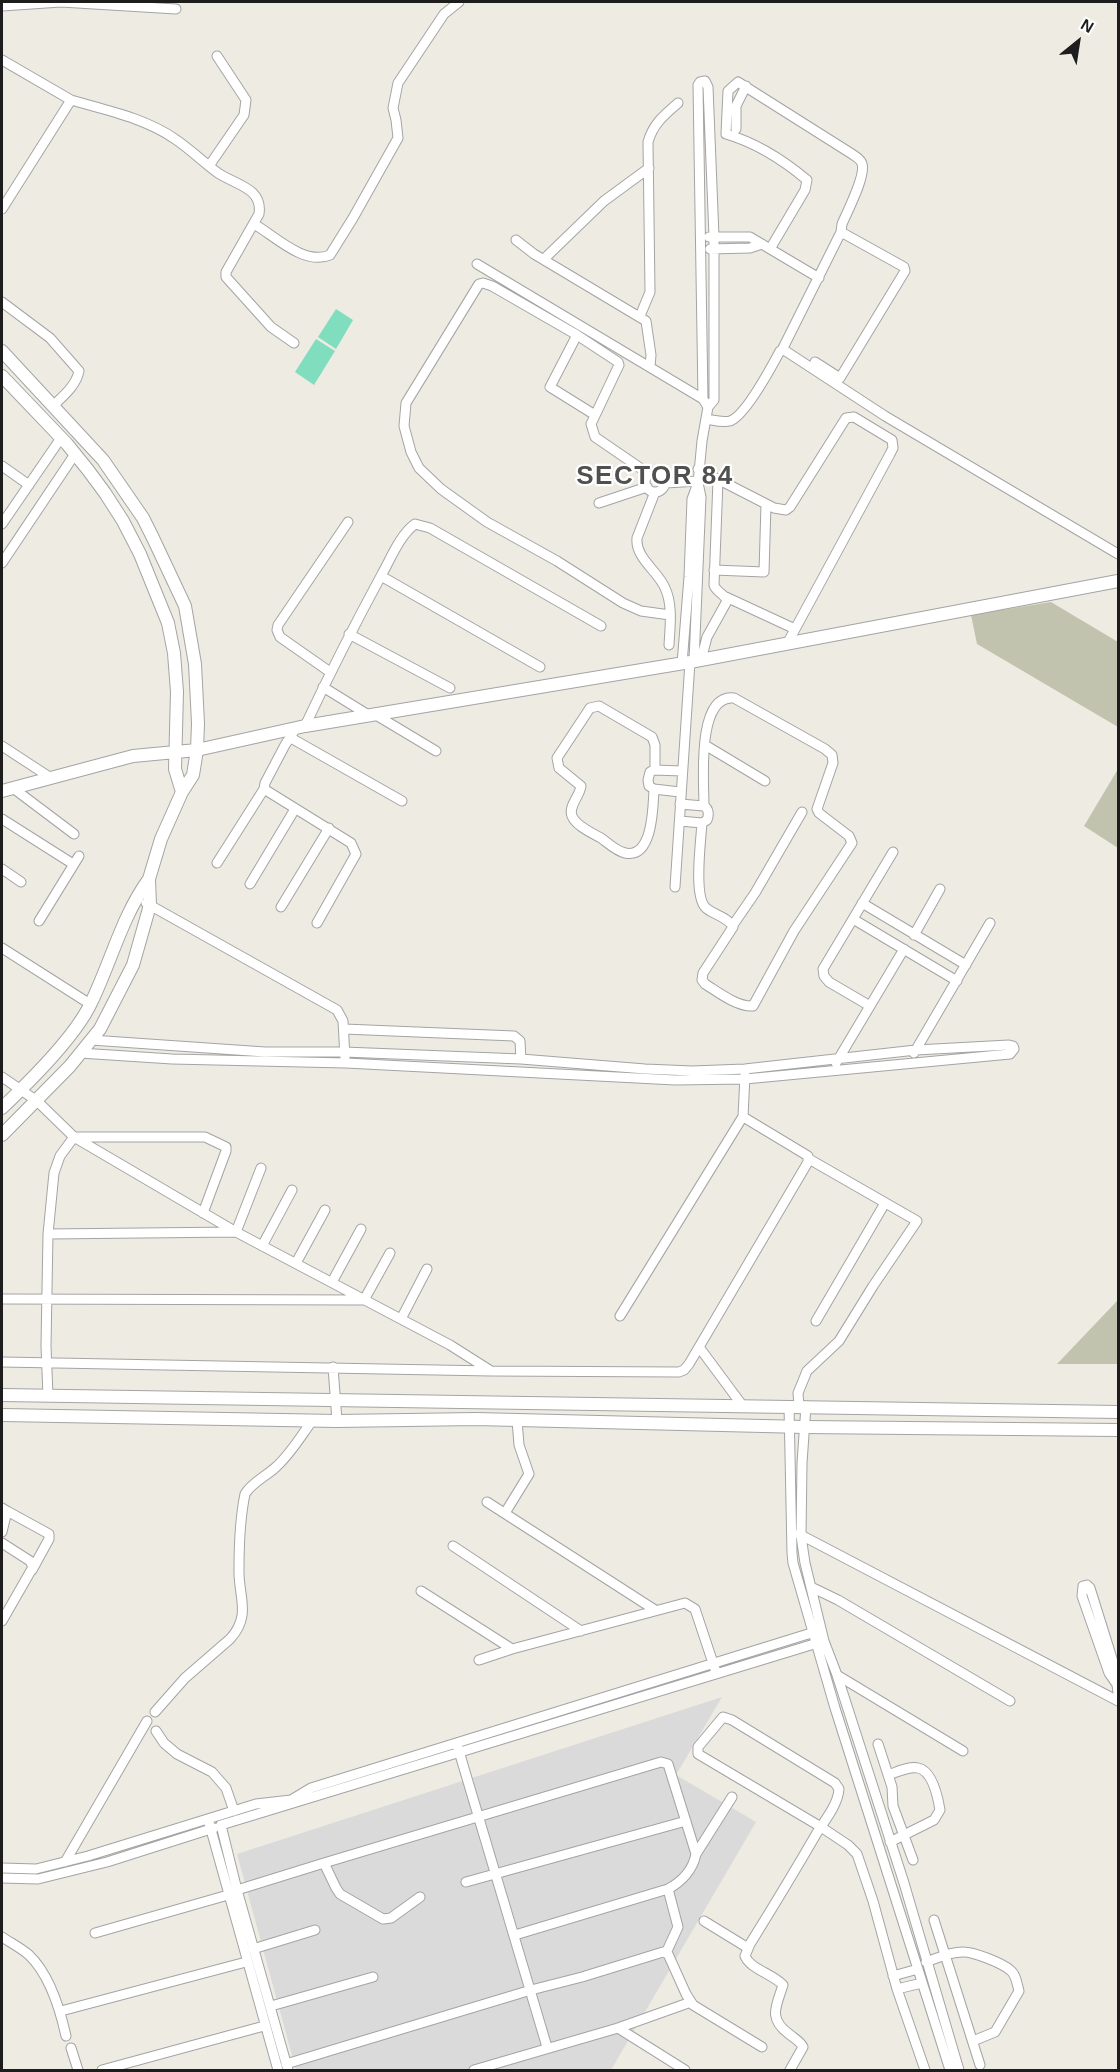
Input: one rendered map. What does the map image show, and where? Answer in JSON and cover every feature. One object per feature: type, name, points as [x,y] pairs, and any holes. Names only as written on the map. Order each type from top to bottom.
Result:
[{"type":"street","points":[[2,6],[61,2],[177,9]]},
{"type":"street","points":[[254,224],[291,249],[306,256],[315,258],[330,255],[398,138],[393,108],[398,83],[444,14],[459,2]]},
{"type":"street","points":[[209,166],[244,115],[246,100],[217,56]]},
{"type":"street","points":[[2,60],[71,100],[160,130],[176,139],[209,166],[259,198],[260,214],[226,272],[226,277],[271,327],[294,343]]},
{"type":"street","points":[[675,887],[680,792],[692,662],[694,577],[701,497],[698,469],[706,419],[705,403],[701,249],[700,237],[698,85],[705,81],[708,87],[714,237],[714,400],[705,403]]},
{"type":"street","points":[[706,419],[727,421],[734,419],[756,393],[783,347],[842,232],[842,224],[863,172],[861,161],[738,82],[728,90],[726,134],[744,139],[777,157],[807,180],[805,190],[766,247]]},
{"type":"street","points":[[736,129],[736,106],[746,87]]},
{"type":"street","points":[[2,209],[71,100]]},
{"type":"street","points":[[640,316],[650,292],[648,142],[651,132],[661,117],[678,103]]},
{"type":"street","points":[[544,259],[604,201],[649,168]]},
{"type":"street","points":[[783,347],[840,378],[905,271],[904,267],[842,232]]},
{"type":"street","points":[[700,237],[750,237],[819,278]]},
{"type":"street","points":[[516,240],[646,321],[651,355],[650,367]]},
{"type":"street","points":[[701,249],[766,247]]},
{"type":"street","points":[[477,264],[650,367],[705,403]]},
{"type":"street","points":[[666,483],[663,474],[658,472],[649,474],[595,436],[591,424],[619,365],[613,358],[492,286],[479,284],[406,403],[404,426],[411,452],[419,468],[441,489],[488,522],[557,561],[632,608],[670,615]]},
{"type":"street","points":[[2,302],[50,338],[79,371],[73,386],[53,406]]},
{"type":"street","points":[[577,335],[550,387],[595,415]]},
{"type":"street","points":[[783,347],[885,416],[1119,554]]},
{"type":"street","points":[[2,351],[103,460],[143,518],[178,589],[184,606],[195,664],[197,750],[193,775],[182,792],[161,839],[149,879],[150,905],[133,965],[110,1012],[80,1053],[37,1101],[2,1135]]},
{"type":"street","points":[[2,376],[75,454],[105,493],[141,554],[168,623],[175,663],[175,769],[182,792]]},
{"type":"street","points":[[698,469],[766,504],[786,510],[846,418],[854,417],[892,440],[893,448],[890,454],[787,644]]},
{"type":"street","points":[[2,524],[61,438]]},
{"type":"street","points":[[2,563],[75,454]]},
{"type":"street","points":[[2,466],[29,485]]},
{"type":"street","points":[[649,474],[645,483],[651,490]]},
{"type":"street","points":[[718,480],[714,587],[726,597],[795,629]]},
{"type":"street","points":[[666,483],[698,482]]},
{"type":"street","points":[[599,504],[651,490],[660,491],[666,483]]},
{"type":"street","points":[[651,490],[636,544],[666,588],[670,615],[669,645]]},
{"type":"street","points":[[714,570],[764,572],[766,504]]},
{"type":"street","points":[[330,672],[280,637],[277,630],[278,625],[348,522]]},
{"type":"street","points":[[217,863],[264,789],[285,745],[297,731],[323,687],[381,576],[409,529],[415,525],[430,528],[600,626]]},
{"type":"street","points":[[381,576],[540,667]]},
{"type":"street","points":[[6,789],[133,756],[197,750],[373,715],[692,662],[1119,581]]},
{"type":"street","points":[[692,662],[726,604],[726,597]]},
{"type":"street","points":[[349,634],[450,688]]},
{"type":"street","points":[[323,687],[436,751]]},
{"type":"street","points":[[704,806],[707,724],[710,716],[722,701],[730,698],[763,714],[825,749],[832,756],[833,763],[817,809],[849,836],[851,845],[794,931],[753,1006],[746,1006],[705,984],[702,980],[703,973],[733,929],[733,925],[755,893],[802,812]]},
{"type":"street","points":[[654,789],[652,824],[643,846],[632,853],[621,852],[572,818],[571,809],[581,786],[560,768],[557,758],[590,708],[599,706],[652,738],[655,745],[655,770]]},
{"type":"street","points":[[297,731],[402,801]]},
{"type":"street","points":[[705,745],[765,781]]},
{"type":"street","points":[[2,746],[51,778]]},
{"type":"street","points":[[680,792],[654,789],[649,786],[648,780],[650,772],[655,770],[682,771]]},
{"type":"street","points":[[6,789],[74,834]]},
{"type":"street","points":[[264,789],[351,843],[357,854],[317,923]]},
{"type":"street","points":[[680,804],[704,806],[708,810],[708,817],[702,823],[701,902],[733,925]]},
{"type":"street","points":[[250,884],[295,809]]},
{"type":"street","points":[[2,819],[76,860],[39,921]]},
{"type":"street","points":[[680,821],[702,823]]},
{"type":"street","points":[[281,907],[329,828]]},
{"type":"street","points":[[870,1006],[829,982],[822,973],[826,962],[893,852]]},
{"type":"street","points":[[2,869],[21,882]]},
{"type":"street","points":[[2,1108],[21,1090],[75,1028],[90,1005],[136,897],[149,879]]},
{"type":"street","points":[[915,935],[940,889]]},
{"type":"street","points":[[136,897],[337,1010],[342,1016],[346,1063]]},
{"type":"street","points":[[862,903],[966,966]]},
{"type":"street","points":[[853,919],[957,981]]},
{"type":"street","points":[[909,1063],[990,923]]},
{"type":"street","points":[[2,948],[90,1005]]},
{"type":"street","points":[[832,1070],[904,949]]},
{"type":"street","points":[[344,1029],[514,1036],[520,1041],[528,1071]]},
{"type":"street","points":[[80,1053],[172,1059],[346,1063],[528,1071],[675,1080],[832,1070],[1010,1054],[1014,1049],[1009,1045],[916,1050],[745,1074],[524,1059],[344,1052],[265,1052],[90,1040]]},
{"type":"street","points":[[620,1316],[739,1120],[743,1117],[745,1074]]},
{"type":"street","points":[[2,1077],[37,1101],[74,1137],[236,1232],[464,1353],[491,1371]]},
{"type":"street","points":[[743,1117],[917,1221],[839,1341],[807,1371],[798,1393],[798,1406],[804,1427],[801,1536],[819,1637],[837,1675],[959,2070]]},
{"type":"street","points":[[74,1137],[205,1137],[226,1147],[203,1213]]},
{"type":"street","points":[[48,1396],[48,1234],[54,1173],[60,1156],[74,1137]]},
{"type":"street","points":[[2,1362],[679,1372],[688,1366],[809,1158]]},
{"type":"street","points":[[236,1232],[261,1168]]},
{"type":"street","points":[[262,1246],[292,1190]]},
{"type":"street","points":[[816,1321],[885,1203]]},
{"type":"street","points":[[296,1263],[325,1210]]},
{"type":"street","points":[[332,1282],[361,1229]]},
{"type":"street","points":[[48,1234],[236,1232]]},
{"type":"street","points":[[363,1300],[390,1253]]},
{"type":"street","points":[[401,1319],[427,1269]]},
{"type":"street","points":[[2,1299],[363,1300]]},
{"type":"street","points":[[699,1347],[742,1405]]},
{"type":"street","points":[[333,1367],[337,1421]]},
{"type":"street","points":[[2,1395],[1119,1412]]},
{"type":"street","points":[[798,1406],[789,1427],[792,1559],[819,1637],[891,1886],[950,2070]]},
{"type":"street","points":[[2,1414],[312,1421],[517,1420],[789,1427],[1119,1430]]},
{"type":"street","points":[[505,1513],[529,1474],[519,1445],[517,1420]]},
{"type":"street","points":[[155,1712],[185,1678],[230,1639],[239,1627],[244,1606],[239,1568],[245,1494],[284,1459],[312,1421]]},
{"type":"street","points":[[487,1502],[655,1610]]},
{"type":"street","points":[[2,1532],[4,1509],[49,1534],[49,1539],[2,1621]]},
{"type":"street","points":[[791,1530],[1119,1701]]},
{"type":"street","points":[[2,1543],[30,1561],[33,1564],[32,1570]]},
{"type":"street","points":[[453,1546],[581,1631]]},
{"type":"street","points":[[1087,1585],[1090,1588],[1118,1678],[1117,1688],[1109,1673],[1089,1617],[1081,1591],[1083,1586],[1087,1585]]},
{"type":"street","points":[[811,1587],[838,1600],[1010,1701]]},
{"type":"street","points":[[421,1591],[512,1649]]},
{"type":"street","points":[[479,1659],[683,1603],[694,1607],[715,1669]]},
{"type":"street","points":[[2,1868],[36,1869],[296,1801],[411,1768],[819,1637]]},
{"type":"street","points":[[220,1821],[234,1811],[268,1801],[296,1801],[311,1788],[456,1742],[715,1669]]},
{"type":"street","points":[[837,1675],[963,1751]]},
{"type":"street","points":[[790,2070],[804,2047],[782,2028],[775,2015],[776,2004],[783,1985],[745,1958],[748,1948],[821,1827],[836,1802],[839,1793],[838,1786],[725,1717],[721,1718],[698,1747],[698,1754],[821,1827],[848,1845],[861,1860],[893,1976],[925,2070]]},
{"type":"street","points":[[65,1862],[147,1721]]},
{"type":"street","points":[[156,1731],[164,1743],[177,1754],[212,1772],[226,1788],[234,1811]]},
{"type":"street","points":[[456,1742],[548,2047]]},
{"type":"street","points":[[878,1744],[888,1774],[893,1806],[914,1860]]},
{"type":"street","points":[[406,1759],[411,1768]]},
{"type":"street","points":[[95,1933],[664,1762],[669,1766],[696,1854]]},
{"type":"street","points":[[888,1774],[914,1767],[921,1769],[928,1775],[939,1804],[939,1813],[934,1820],[890,1842]]},
{"type":"street","points":[[515,1935],[668,1889],[676,1884],[685,1876],[732,1797]]},
{"type":"street","points":[[220,1821],[246,1962],[260,1991],[271,2006],[284,2068]]},
{"type":"street","points":[[466,1882],[686,1821]]},
{"type":"street","points":[[2,1878],[38,1879],[107,1862],[209,1824]]},
{"type":"street","points":[[209,1824],[253,1949],[264,2026],[284,2068]]},
{"type":"street","points":[[324,1863],[340,1894],[383,1919],[391,1918],[420,1897]]},
{"type":"street","points":[[891,1886],[903,1883]]},
{"type":"street","points":[[666,1953],[678,1927],[668,1889]]},
{"type":"street","points":[[934,1920],[980,2065]]},
{"type":"street","points":[[704,1921],[748,1948]]},
{"type":"street","points":[[253,1949],[315,1930]]},
{"type":"street","points":[[2,1937],[23,1950],[40,1968],[61,2011],[66,2036]]},
{"type":"street","points":[[926,1962],[946,1954],[963,1951],[1009,1969],[1014,1975],[1019,1990],[996,2030],[973,2041]]},
{"type":"street","points":[[284,2068],[531,1990],[582,1977],[660,1952],[666,1953]]},
{"type":"street","points":[[666,1953],[691,2002],[762,2047]]},
{"type":"street","points":[[61,2011],[246,1962]]},
{"type":"street","points":[[930,1974],[950,1967]]},
{"type":"street","points":[[893,1976],[918,1969]]},
{"type":"street","points":[[271,2006],[373,1977]]},
{"type":"street","points":[[897,1989],[922,1983]]},
{"type":"street","points":[[474,2070],[618,2028],[691,2002]]},
{"type":"street","points":[[102,2070],[264,2026]]},
{"type":"street","points":[[618,2028],[685,2070]]},
{"type":"street","points":[[70,2048],[78,2070]]},
{"type":"shaded area","points":[[1051,602],[1118,642],[1118,727],[977,644],[971,615]]},
{"type":"shaded area","points":[[1118,769],[1118,848],[1084,826]]},
{"type":"shaded area","points":[[1118,1300],[1118,1364],[1057,1364]]},
{"type":"shaded area","points":[[722,1697],[676,1775],[756,1822],[611,2070],[296,2070],[237,1854]]},
{"type":"green space","points":[[336,309],[353,320],[336,349],[318,337]]},
{"type":"green space","points":[[316,339],[335,351],[314,385],[295,372]]},
{"type":"district","name":"SECTOR 84","points":[[655,477]]}]
